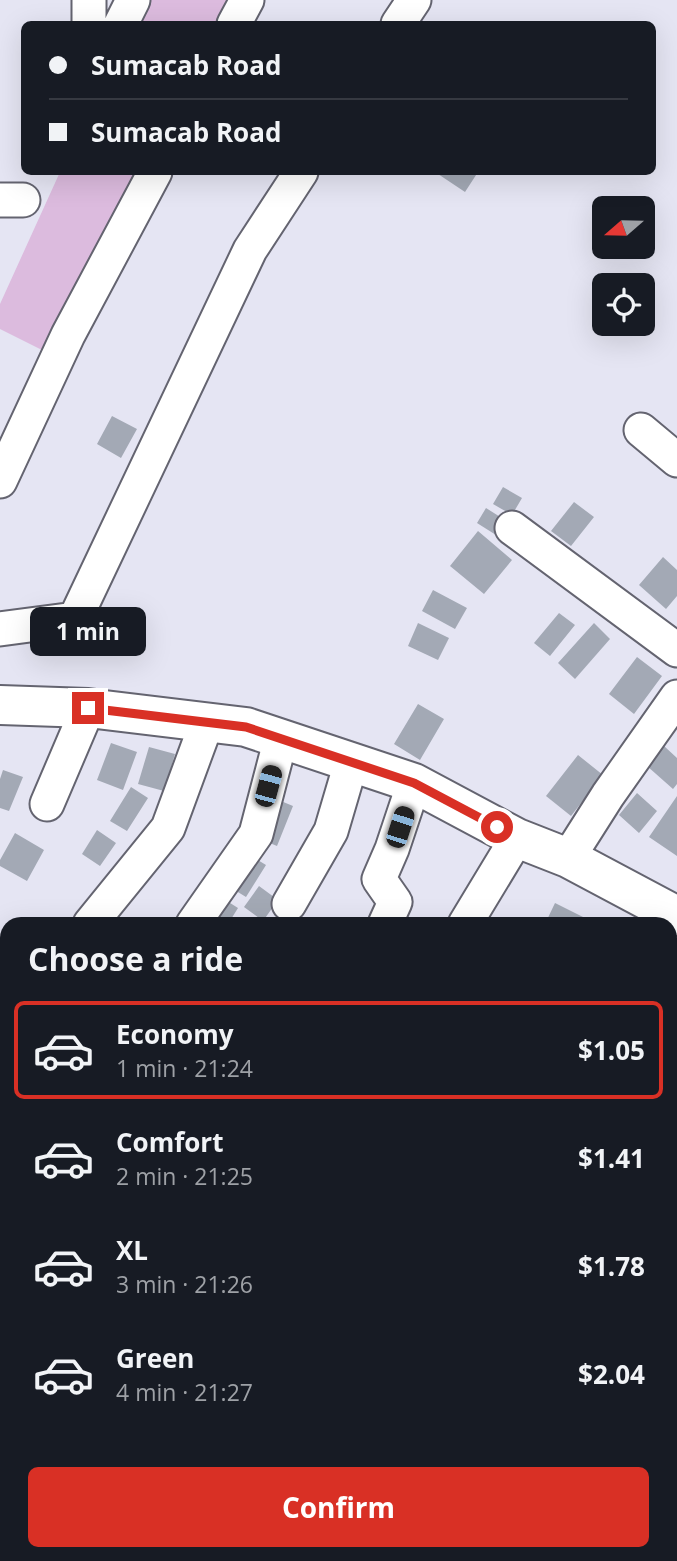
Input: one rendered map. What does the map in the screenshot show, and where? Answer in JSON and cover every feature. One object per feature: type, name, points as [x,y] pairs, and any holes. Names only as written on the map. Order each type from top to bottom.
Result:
[{"type":"main road","points":[[0,705],[88,708],[246,727],[281,738],[414,783],[517,838],[568,859],[669,917]]},
{"type":"street","points":[[89,0],[89,21]]},
{"type":"street","points":[[122,21],[133,0]]},
{"type":"street","points":[[236,21],[247,0]]},
{"type":"street","points":[[400,21],[414,0]]},
{"type":"street","points":[[0,481],[68,335],[153,175]]},
{"type":"street","points":[[0,629],[75,619],[250,250],[299,175]]},
{"type":"street","points":[[641,430],[677,460]]},
{"type":"street","points":[[512,528],[677,650]]},
{"type":"street","points":[[568,859],[608,795],[677,697]]},
{"type":"street","points":[[47,804],[88,708]]},
{"type":"street","points":[[96,917],[168,828],[207,722]]},
{"type":"street","points":[[198,917],[256,834],[281,738]]},
{"type":"street","points":[[289,904],[331,831],[351,762]]},
{"type":"street","points":[[388,917],[395,902],[379,879],[393,849],[414,783]]},
{"type":"street","points":[[470,917],[517,838]]},
{"type":"shaded area","points":[[147,0],[230,0],[219,21],[134,21]]},
{"type":"shaded area","points":[[59,175],[136,175],[44,351],[0,329],[0,304]]},
{"type":"building","points":[[440,175],[476,175],[465,192]]},
{"type":"building","points":[[112,416],[137,429],[121,458],[97,444]]},
{"type":"building","points":[[503,487],[522,498],[512,515],[493,504]]},
{"type":"building","points":[[574,502],[594,517],[571,546],[551,531]]},
{"type":"building","points":[[486,508],[505,520],[496,535],[477,523]]},
{"type":"building","points":[[478,531],[512,560],[484,594],[450,566]]},
{"type":"building","points":[[663,557],[677,570],[677,596],[666,609],[639,585]]},
{"type":"building","points":[[433,590],[467,608],[455,629],[422,611]]},
{"type":"building","points":[[559,613],[575,625],[550,656],[534,643]]},
{"type":"building","points":[[418,623],[449,638],[438,660],[408,646]]},
{"type":"building","points":[[594,623],[610,639],[575,679],[558,663]]},
{"type":"building","points":[[637,657],[662,676],[634,714],[609,694]]},
{"type":"building","points":[[418,704],[444,719],[420,760],[394,744]]},
{"type":"building","points":[[111,743],[137,752],[123,790],[97,780]]},
{"type":"building","points":[[664,746],[677,758],[677,784],[673,789],[647,766]]},
{"type":"building","points":[[149,747],[175,754],[164,791],[138,784]]},
{"type":"building","points":[[578,755],[603,775],[571,816],[546,796]]},
{"type":"building","points":[[3,770],[23,777],[9,811],[0,808],[0,779]]},
{"type":"building","points":[[131,787],[148,798],[127,831],[110,821]]},
{"type":"building","points":[[637,793],[657,811],[639,833],[619,815]]},
{"type":"building","points":[[677,796],[677,856],[649,837]]},
{"type":"building","points":[[276,799],[293,806],[277,846],[260,839]]},
{"type":"building","points":[[97,830],[116,843],[100,866],[82,854]]},
{"type":"building","points":[[15,833],[44,850],[27,881],[0,866],[0,860]]},
{"type":"building","points":[[248,854],[266,865],[246,897],[228,886]]},
{"type":"building","points":[[259,886],[278,900],[266,917],[258,917],[244,907]]},
{"type":"building","points":[[219,896],[238,908],[232,917],[206,917]]},
{"type":"building","points":[[555,903],[583,917],[548,917]]},
{"type":"route","points":[[88,708],[246,727],[414,783],[497,827]]}]
